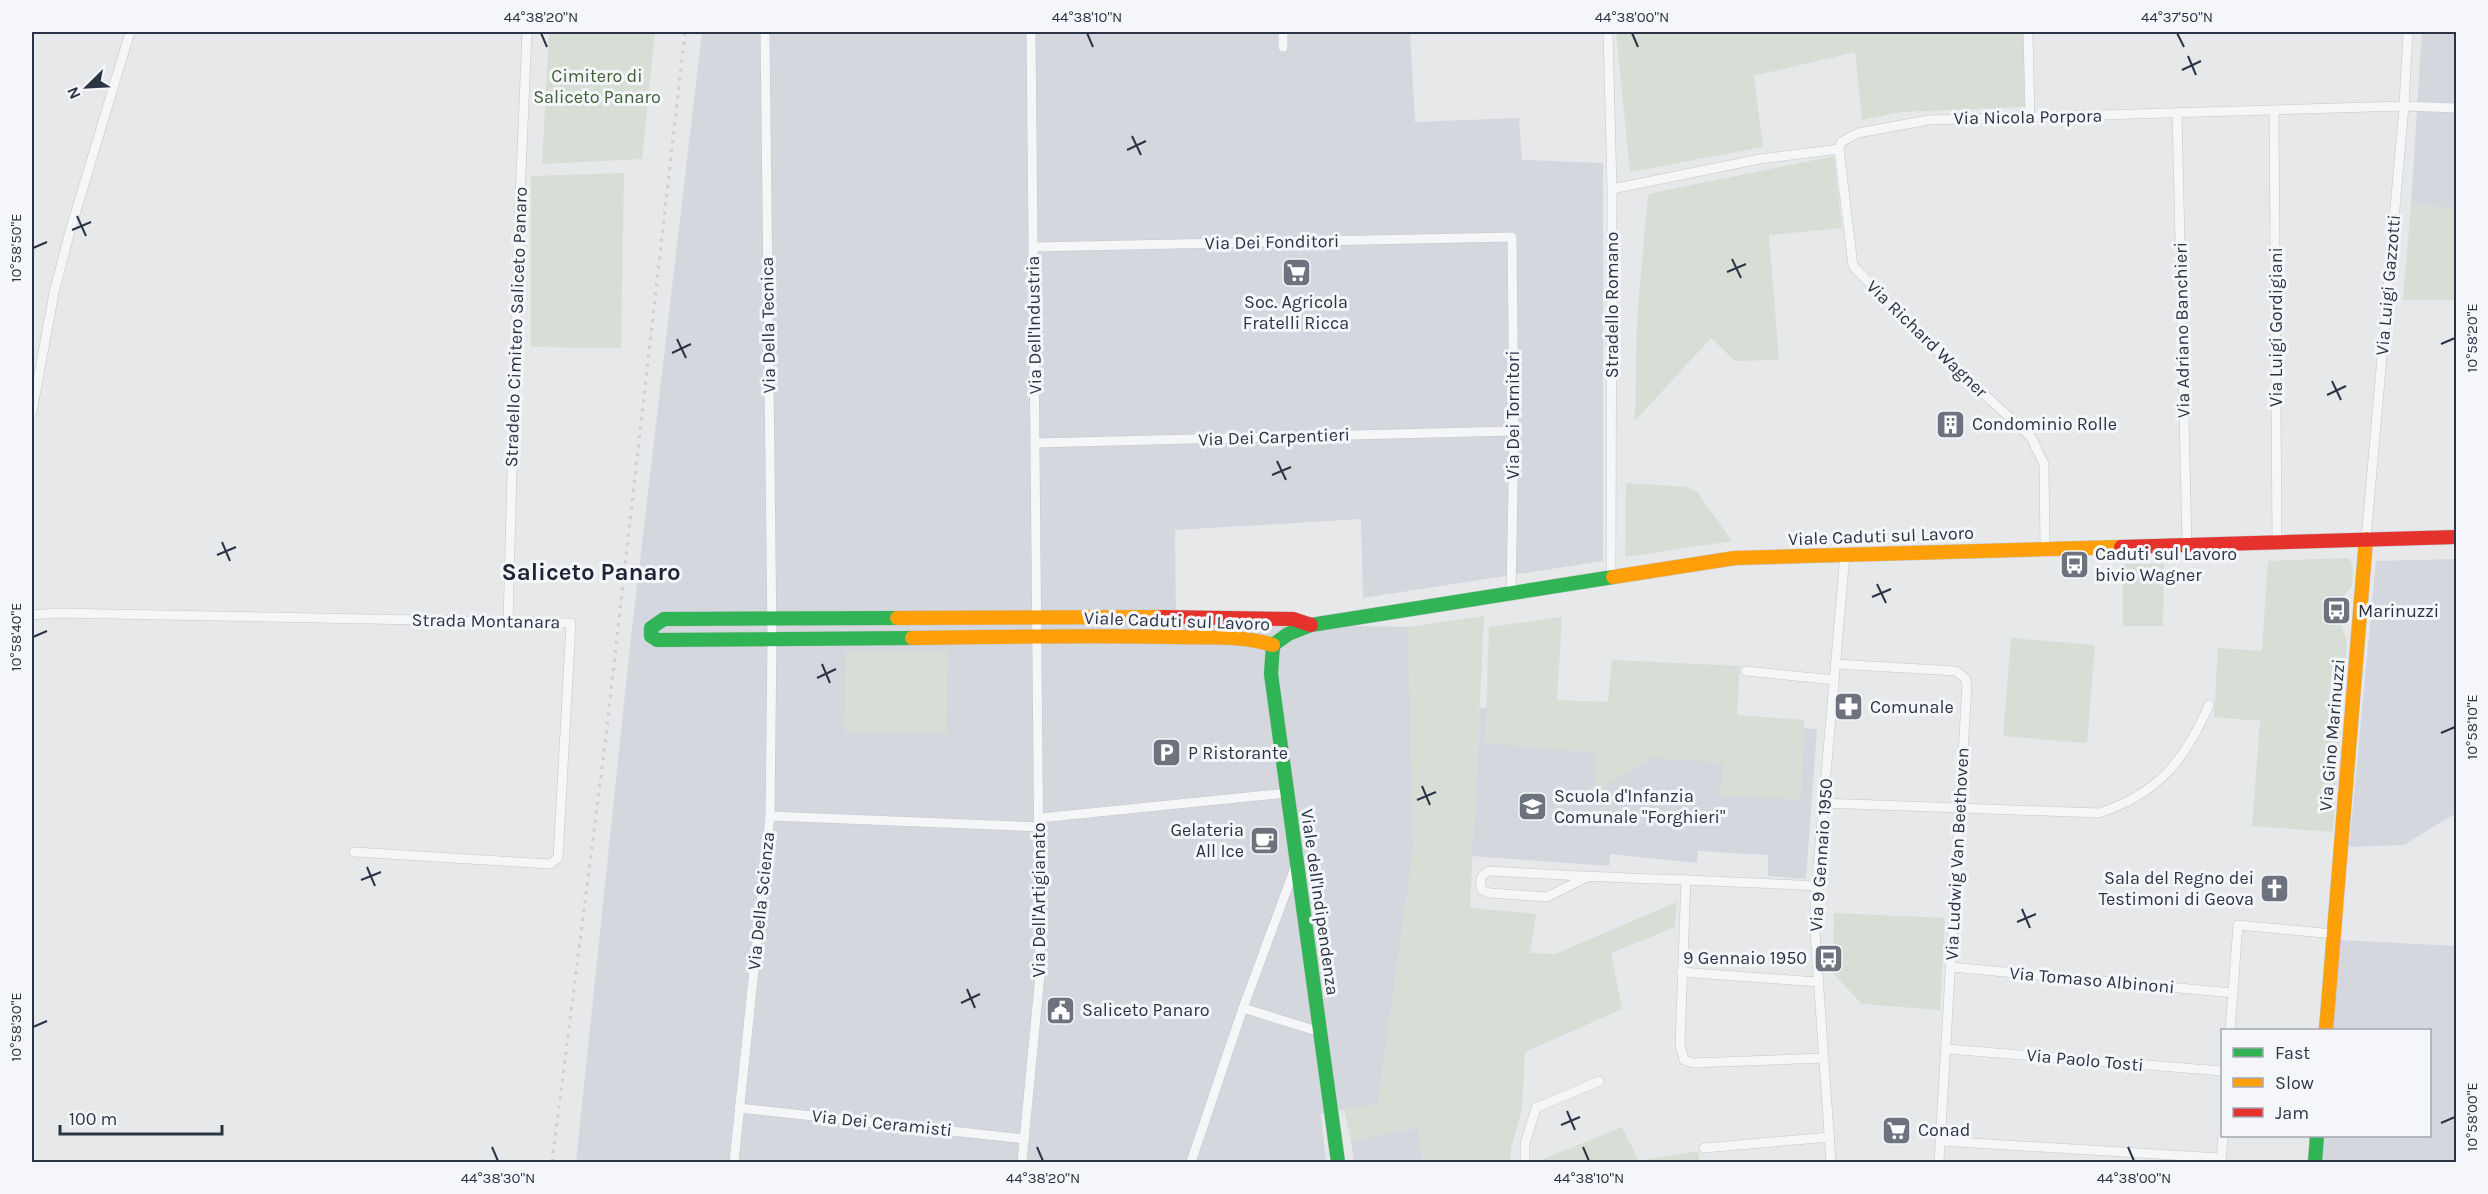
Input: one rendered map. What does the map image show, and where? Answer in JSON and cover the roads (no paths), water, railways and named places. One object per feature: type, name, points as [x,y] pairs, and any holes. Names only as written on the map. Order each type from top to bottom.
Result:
[{"type":"street","points":[[32,412],[54,293],[70,231],[130,32]]},
{"type":"street","name":"Stradello Cimitero Saliceto Panaro","points":[[508,622],[518,244],[527,32]]},
{"type":"street","name":"Via Della Tecnica","points":[[765,32],[772,619]]},
{"type":"street","name":"Via Dell'Industria","points":[[1031,32],[1038,619]]},
{"type":"street","points":[[1282,32],[1283,47]]},
{"type":"street","name":"Stradello Romano","points":[[1608,32],[1612,189],[1611,578]]},
{"type":"street","points":[[2028,32],[2030,118]]},
{"type":"street","name":"Via Luigi Gazzotti","points":[[2366,539],[2404,106],[2408,32]]},
{"type":"street","name":"Via Nicola Porpora","points":[[1612,189],[1760,159],[1839,148],[1841,142],[1858,133],[1928,120],[2404,106],[2457,108]]},
{"type":"street","name":"Via Luigi Gordigiani","points":[[2274,111],[2277,542]]},
{"type":"street","name":"Via Adriano Banchieri","points":[[2177,113],[2187,546]]},
{"type":"street","name":"Via Richard Wagner","points":[[1839,148],[1853,266],[1930,345],[2031,437],[2043,464],[2045,549]]},
{"type":"street","name":"Via Dei Fonditori","points":[[1033,247],[1512,237]]},
{"type":"street","name":"Via Dei Tornitori","points":[[1511,594],[1514,431],[1512,237]]},
{"type":"street","name":"Via Dei Carpentieri","points":[[1035,443],[1514,431]]},
{"type":"street","name":"Viale Caduti sul Lavoro","points":[[1311,625],[1282,618],[664,620],[657,622],[651,628],[651,636],[657,640],[1038,637],[1233,639],[1260,641],[1273,645],[1288,634],[1311,625],[1735,558],[2457,537]]},
{"type":"street","name":"Via Gino Marinuzzi","points":[[2326,1029],[2366,539]]},
{"type":"street","name":"Via 9 Gennaio 1950","points":[[1832,1162],[1815,932],[1816,886],[1845,554]]},
{"type":"street","name":"Strada Montanara","points":[[32,615],[57,613],[571,623],[558,858],[550,864],[354,852]]},
{"type":"street","points":[[772,619],[772,639]]},
{"type":"street","points":[[1038,619],[1038,637]]},
{"type":"street","name":"Via Dell'Artigianato","points":[[1022,1162],[1040,975],[1038,637]]},
{"type":"street","name":"Via Della Scienza","points":[[734,1162],[770,816],[772,639]]},
{"type":"street","name":"Viale dell'Indipendenza","points":[[1273,645],[1271,674],[1338,1162]]},
{"type":"street","name":"Via Ludwig Van Beethoven","points":[[1835,664],[1956,671],[1962,674],[1967,685],[1939,1162]]},
{"type":"street","points":[[1746,672],[1834,680]]},
{"type":"street","points":[[1823,803],[2099,813],[2125,805],[2146,792],[2167,774],[2189,746],[2210,705]]},
{"type":"street","points":[[770,816],[1040,823],[1287,793]]},
{"type":"street","points":[[1191,1162],[1243,1008],[1297,863]]},
{"type":"street","points":[[1587,877],[1547,897],[1490,893],[1482,890],[1480,884],[1480,878],[1484,873],[1491,871],[1816,886]]},
{"type":"street","points":[[1686,879],[1680,1044],[1684,1060],[1693,1063],[1824,1058]]},
{"type":"street","points":[[2230,1029],[2238,925],[2334,934]]},
{"type":"street","name":"Via Tomaso Albinoni","points":[[1951,967],[2232,993]]},
{"type":"street","points":[[1681,972],[1818,982]]},
{"type":"street","points":[[1243,1008],[1320,1032]]},
{"type":"street","name":"Via Paolo Tosti","points":[[1947,1049],[2221,1071]]},
{"type":"street","points":[[1525,1162],[1525,1144],[1536,1108],[1599,1081]]},
{"type":"street","name":"Via Dei Ceramisti","points":[[739,1108],[1024,1139]]},
{"type":"street","points":[[1704,1148],[1830,1137]]},
{"type":"street","points":[[1941,1141],[2221,1160],[2223,1137]]},
{"type":"street","points":[[2315,1162],[2317,1137]]},
{"type":"railway","points":[[552,1162],[605,744],[685,32]]},
{"type":"place","name":"Soc. Agricola Fratelli Ricca","points":[[1296,273]]},
{"type":"place","name":"Condominio Rolle","points":[[1951,424]]},
{"type":"place","name":"Caduti sul Lavoro bivio Wagner","points":[[2074,564]]},
{"type":"place","name":"Marinuzzi","points":[[2337,611]]},
{"type":"place","name":"Comunale","points":[[1849,707]]},
{"type":"place","name":"P Ristorante","points":[[1167,753]]},
{"type":"place","name":"Scuola d'Infanzia Comunale \"Forghieri\"","points":[[1533,806]]},
{"type":"place","name":"Gelateria All Ice","points":[[1265,840]]},
{"type":"place","name":"Sala del Regno dei Testimoni di Geova","points":[[2275,888]]},
{"type":"place","name":"9 Gennaio 1950","points":[[1828,958]]},
{"type":"place","name":"Saliceto Panaro","points":[[1061,1010]]},
{"type":"place","name":"Conad","points":[[1897,1130]]},
{"type":"district","name":"Saliceto Panaro","points":[[591,572]]},
{"type":"park label","name":"Cimitero di Saliceto Panaro","points":[[597,86]]}]
